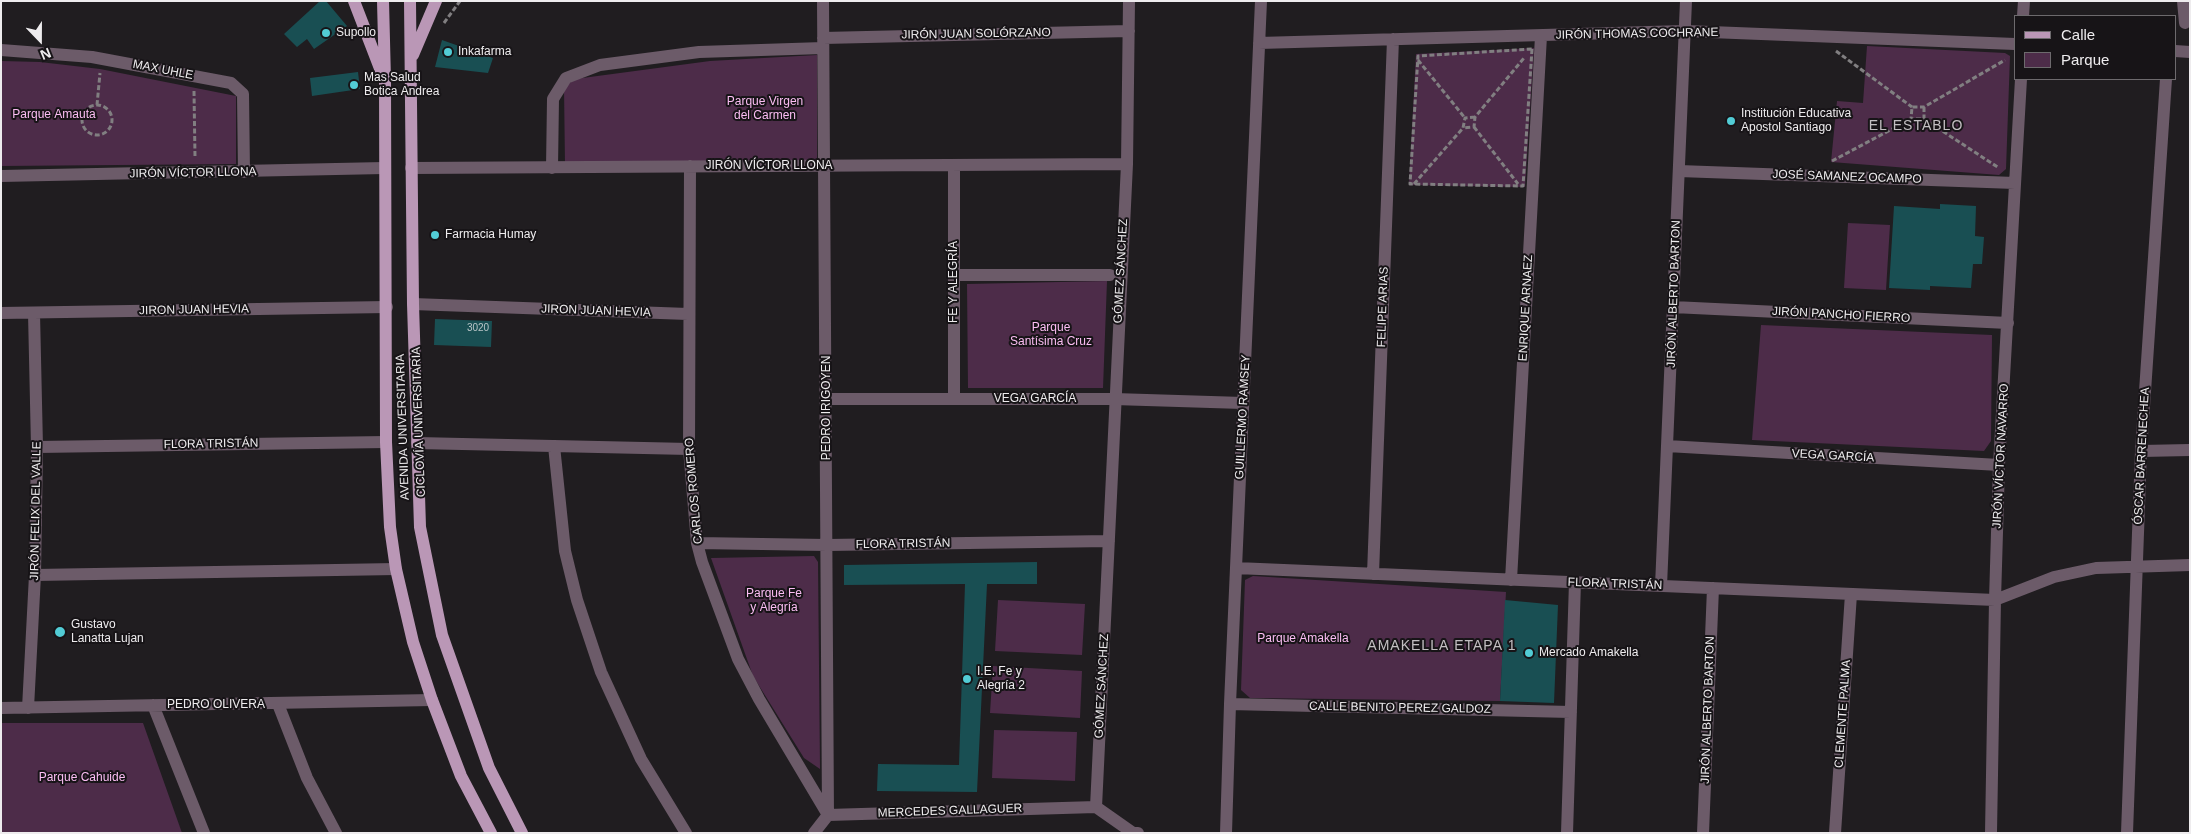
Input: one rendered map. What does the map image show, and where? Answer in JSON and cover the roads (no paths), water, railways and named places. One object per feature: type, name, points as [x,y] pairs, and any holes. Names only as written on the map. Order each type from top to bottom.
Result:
[{"type":"main road","points":[[354,1],[385,80]]},
{"type":"main road","name":"AVENIDA UNIVERSITARIA","points":[[383,1],[387,307],[386,442],[390,527],[396,569],[414,642],[432,700],[462,776],[491,833]]},
{"type":"main road","name":"AVENIDA UNIVERSITARIA","points":[[410,1],[413,304],[420,527],[442,635],[489,768],[522,833]]},
{"type":"main road","points":[[411,59],[436,1]]},
{"type":"street","name":"PEDRO IRIGOYEN","points":[[823,1],[826,165],[828,815]]},
{"type":"street","name":"GÓMEZ SÁNCHEZ","points":[[1096,807],[1114,398],[1127,164],[1129,1]]},
{"type":"street","name":"GUILLERMO RAMSEY","points":[[1226,833],[1261,1]]},
{"type":"street","name":"JIRÓN ALBERTO BARTON","points":[[1661,586],[1686,1]]},
{"type":"street","points":[[2023,15],[2024,1]]},
{"type":"street","points":[[2183,1],[2185,23]]},
{"type":"street","name":"JIRÓN JUAN SOLÓRZANO","points":[[552,168],[552,99],[566,78],[600,65],[698,52],[823,43],[1128,32]]},
{"type":"street","name":"JIRÓN THOMAS COCHRANE","points":[[1259,43],[1685,32],[2014,44]]},
{"type":"street","name":"ENRIQUE ARNAEZ","points":[[1511,580],[1541,36]]},
{"type":"street","name":"FELIPE ARIAS","points":[[1372,574],[1392,40]]},
{"type":"street","name":"MAX UHLE","points":[[1,50],[92,57],[231,83],[242,94],[244,172]]},
{"type":"street","points":[[2176,51],[2190,52]]},
{"type":"street","name":"JIRÓN VÍCTOR NAVARRO","points":[[1991,833],[1995,600],[2000,465],[2021,80]]},
{"type":"street","name":"ÓSCAR BARRENECHEA","points":[[2127,833],[2141,451],[2166,80]]},
{"type":"street","name":"JIRÓN VÍCTOR LLONA","points":[[411,168],[1127,164]]},
{"type":"street","name":"FE Y ALEGRÍA","points":[[954,165],[954,399]]},
{"type":"street","name":"CARLOS ROMERO","points":[[690,166],[689,449],[697,543],[702,562],[738,659],[759,699],[828,815]]},
{"type":"street","name":"JIRÓN VÍCTOR LLONA","points":[[1,176],[384,168]]},
{"type":"street","name":"JOSÉ SAMANEZ OCAMPO","points":[[1679,171],[2015,183]]},
{"type":"street","points":[[954,275],[1110,275]]},
{"type":"street","name":"JIRON JUAN HEVIA","points":[[413,304],[688,314]]},
{"type":"street","name":"JIRON JUAN HEVIA","points":[[1,313],[387,307]]},
{"type":"street","name":"JIRÓN PANCHO FIERRO","points":[[1673,307],[2008,323]]},
{"type":"street","name":"JIRÓN FELIX DEL VALLE","points":[[28,708],[35,575],[37,447],[34,313]]},
{"type":"street","name":"VEGA GARCÍA","points":[[826,399],[1114,398],[1243,403]]},
{"type":"street","name":"FLORA TRISTÁN","points":[[37,447],[386,442]]},
{"type":"street","points":[[417,443],[689,449]]},
{"type":"street","points":[[554,446],[565,551],[577,600],[601,672],[640,759],[686,833]]},
{"type":"street","name":"VEGA GARCÍA","points":[[1667,446],[2000,465]]},
{"type":"street","points":[[2141,451],[2190,450]]},
{"type":"street","name":"FLORA TRISTÁN","points":[[697,543],[827,545],[1109,541]]},
{"type":"street","points":[[1995,600],[2054,577],[2096,568],[2190,565]]},
{"type":"street","name":"FLORA TRISTÁN","points":[[1236,568],[1995,600]]},
{"type":"street","points":[[35,575],[396,569]]},
{"type":"street","points":[[1567,833],[1575,582]]},
{"type":"street","name":"JIRÓN ALBERTO BARTON","points":[[1703,833],[1713,588]]},
{"type":"street","name":"CLEMENTE PALMA","points":[[1835,833],[1851,594]]},
{"type":"street","name":"PEDRO OLIVERA","points":[[1,708],[432,700]]},
{"type":"street","points":[[278,704],[307,778],[336,833]]},
{"type":"street","name":"CALLE BENITO PEREZ GALDOZ","points":[[1230,704],[1571,712]]},
{"type":"street","points":[[153,705],[204,833]]},
{"type":"street","points":[[1096,807],[1133,833],[1138,833]]},
{"type":"street","name":"MERCEDES GALLAGUER","points":[[828,815],[1096,807]]},
{"type":"street","points":[[814,833],[828,815]]},
{"type":"place","name":"Supollo","points":[[326,33]]},
{"type":"place","name":"Inkafarma","points":[[448,52]]},
{"type":"place","name":"Mas Salud Botica Andrea","points":[[354,85]]},
{"type":"place","name":"Institución Educativa Apostol Santiago","points":[[1731,121]]},
{"type":"place","name":"Farmacia Humay","points":[[435,235]]},
{"type":"place","name":"Gustavo Lanatta Lujan","points":[[60,632]]},
{"type":"place","name":"Mercado Amakella","points":[[1529,653]]},
{"type":"place","name":"I.E. Fe y Alegría 2","points":[[967,679]]},
{"type":"district","name":"EL ESTABLO","points":[[1916,126]]},
{"type":"district","name":"AMAKELLA ETAPA 1","points":[[1442,646]]},
{"type":"park label","name":"Parque Virgen del Carmen","points":[[765,109]]},
{"type":"park label","name":"Parque Amauta","points":[[54,115]]},
{"type":"park label","name":"Parque Santísima Cruz","points":[[1051,335]]},
{"type":"park label","name":"Parque Fe y Alegría","points":[[774,601]]},
{"type":"park label","name":"Parque Amakella","points":[[1303,639]]},
{"type":"park label","name":"Parque Cahuide","points":[[82,778]]}]
